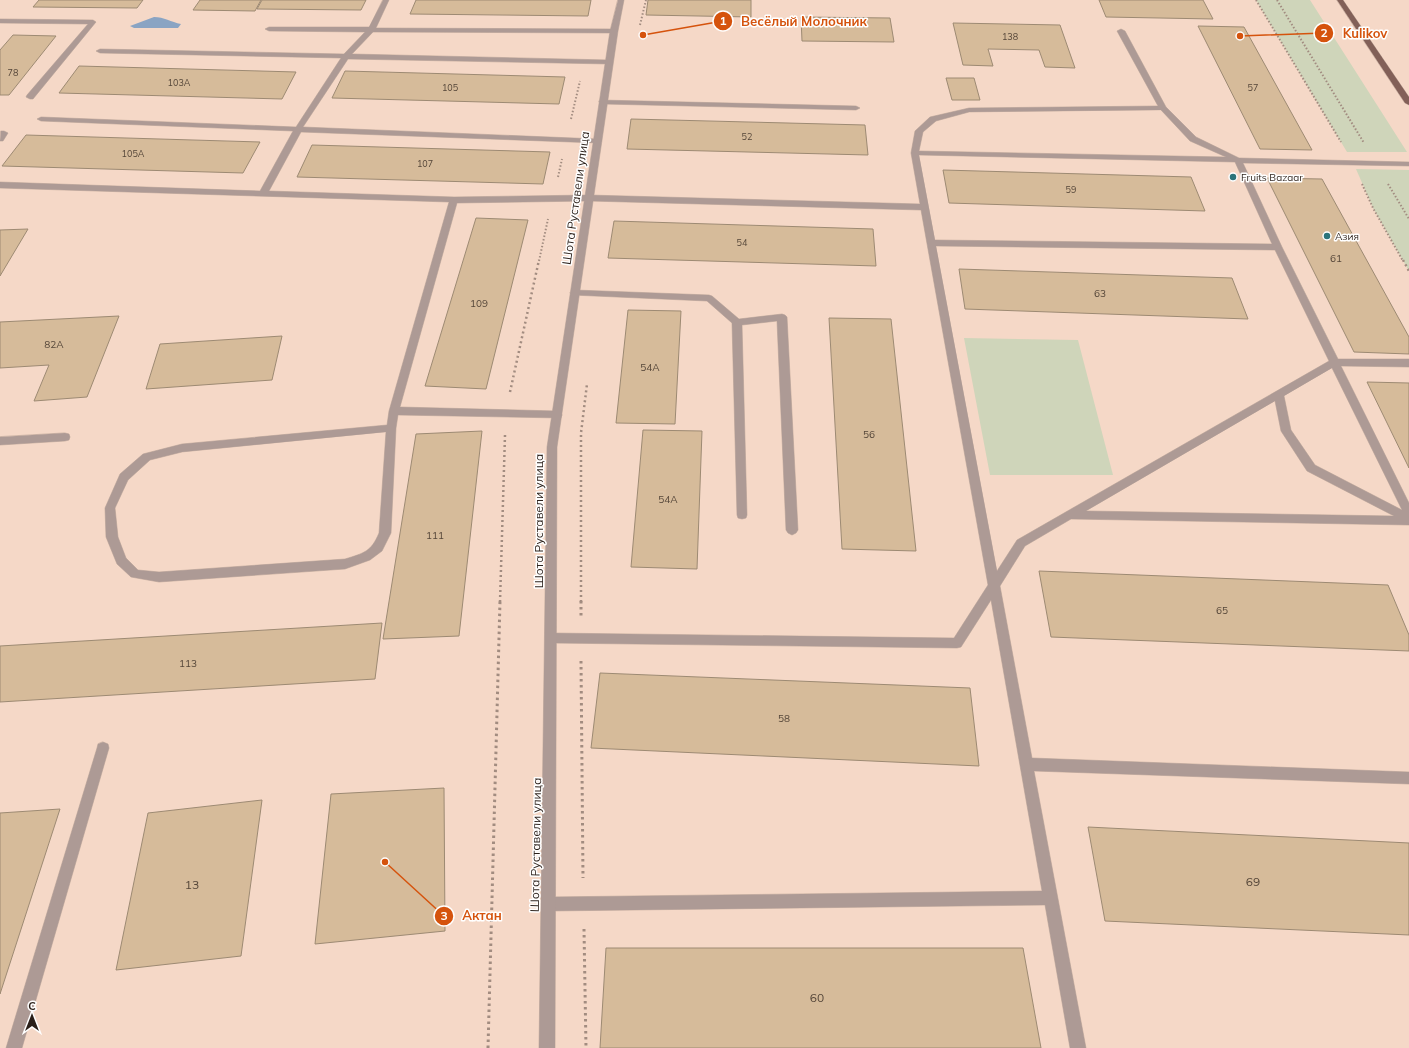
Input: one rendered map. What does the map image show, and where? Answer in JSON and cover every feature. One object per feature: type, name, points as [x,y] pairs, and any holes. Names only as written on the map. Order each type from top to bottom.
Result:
[{"type":"main road","points":[[1340,0],[1409,103]]},
{"type":"street","points":[[264,194],[298,129],[346,56],[371,30],[386,0]]},
{"type":"street","name":"Шота Руставели улица","points":[[547,1048],[552,447],[609,62],[621,0]]},
{"type":"street","points":[[0,21],[93,22],[30,97]]},
{"type":"street","points":[[269,29],[614,31]]},
{"type":"street","points":[[1121,31],[1163,108],[1193,139],[1238,160],[1278,247],[1409,514]]},
{"type":"street","points":[[100,51],[609,62]]},
{"type":"street","points":[[603,102],[856,108]]},
{"type":"street","points":[[1078,1048],[914,153],[918,131],[933,119],[969,110],[1163,108]]},
{"type":"street","points":[[41,119],[598,141]]},
{"type":"street","points":[[914,153],[1409,164]]},
{"type":"street","points":[[0,185],[454,200],[589,198],[925,208]]},
{"type":"street","points":[[391,428],[182,448],[147,457],[124,477],[110,508],[112,537],[121,561],[134,574],[159,577],[345,564],[366,558],[378,548],[384,533],[391,428],[394,412],[454,200]]},
{"type":"street","points":[[931,243],[1278,247]]},
{"type":"street","points":[[575,293],[710,298],[736,322],[742,515]]},
{"type":"street","points":[[736,322],[782,317],[792,530]]},
{"type":"street","points":[[551,638],[957,643],[1021,543],[1335,362],[1409,363]]},
{"type":"street","points":[[1280,394],[1286,431],[1311,468],[1409,520]]},
{"type":"street","points":[[394,412],[557,415]]},
{"type":"street","points":[[0,441],[65,437]]},
{"type":"street","points":[[1071,515],[1409,520]]},
{"type":"street","points":[[14,1048],[103,748]]},
{"type":"street","points":[[1026,764],[1409,778]]},
{"type":"street","points":[[548,904],[1051,898]]},
{"type":"path","points":[[639,29],[646,0]]},
{"type":"path","points":[[1256,0],[1353,162],[1373,208],[1409,271]]},
{"type":"path","points":[[1277,0],[1409,219]]},
{"type":"path","points":[[488,1048],[505,414],[566,140],[585,62]]},
{"type":"path","points":[[586,1048],[583,904],[581,433],[588,379]]},
{"type":"green space","points":[[1256,0],[1310,0],[1407,152],[1347,152]]},
{"type":"green space","points":[[1356,169],[1409,170],[1409,271],[1373,208]]},
{"type":"green space","points":[[964,338],[1078,340],[1113,475],[990,475]]},
{"type":"water","points":[[154,17],[181,24],[178,28],[134,28],[130,26]]},
{"type":"building","points":[[39,0],[143,0],[137,8],[33,7]]},
{"type":"building","points":[[200,0],[261,0],[255,11],[193,10]]},
{"type":"building","points":[[262,0],[366,0],[361,10],[257,9]]},
{"type":"building","points":[[416,0],[591,0],[588,16],[410,14]]},
{"type":"building","points":[[648,0],[751,0],[751,17],[646,15]]},
{"type":"building","points":[[1099,0],[1203,0],[1213,19],[1106,17]]},
{"type":"building","points":[[801,17],[890,18],[894,42],[802,41]]},
{"type":"building","points":[[953,23],[1060,25],[1075,68],[1045,67],[1039,50],[988,49],[993,66],[963,65]]},
{"type":"building","points":[[1198,26],[1244,27],[1312,150],[1260,149]]},
{"type":"building","points":[[13,35],[56,36],[9,95],[0,95],[0,50]]},
{"type":"building","points":[[79,66],[296,72],[282,99],[59,93]]},
{"type":"building","points":[[345,71],[565,77],[559,104],[332,98]]},
{"type":"building","points":[[946,78],[974,78],[980,100],[952,100]]},
{"type":"building","points":[[631,119],[865,125],[868,155],[627,149]]},
{"type":"building","points":[[26,135],[260,142],[243,173],[2,166]]},
{"type":"building","points":[[312,145],[550,152],[543,184],[297,177]]},
{"type":"building","points":[[943,170],[1191,177],[1205,211],[949,203]]},
{"type":"building","points":[[1267,178],[1322,179],[1409,337],[1409,354],[1354,352]]},
{"type":"building","points":[[476,218],[528,220],[486,389],[425,386]]},
{"type":"building","points":[[614,221],[873,229],[876,266],[608,258]]},
{"type":"building","points":[[28,229],[0,276],[0,230]]},
{"type":"building","points":[[959,269],[1232,278],[1248,319],[965,309]]},
{"type":"building","points":[[628,310],[681,311],[675,424],[616,423]]},
{"type":"building","points":[[119,316],[87,397],[34,401],[49,365],[0,368],[0,322]]},
{"type":"building","points":[[829,318],[891,319],[916,551],[842,549]]},
{"type":"building","points":[[282,336],[272,380],[146,389],[160,344]]},
{"type":"building","points":[[1367,382],[1409,383],[1409,468]]},
{"type":"building","points":[[643,430],[702,431],[697,569],[631,567]]},
{"type":"building","points":[[482,431],[459,636],[383,639],[416,434]]},
{"type":"building","points":[[1039,571],[1388,585],[1409,635],[1409,651],[1051,637]]},
{"type":"building","points":[[382,623],[375,679],[0,702],[0,646]]},
{"type":"building","points":[[600,673],[970,688],[979,766],[591,748]]},
{"type":"building","points":[[444,788],[445,931],[315,944],[331,794]]},
{"type":"building","points":[[262,800],[241,956],[116,970],[148,813]]},
{"type":"building","points":[[60,809],[0,994],[0,813]]},
{"type":"building","points":[[1088,827],[1409,843],[1409,935],[1105,921]]},
{"type":"building","points":[[606,948],[1023,948],[1041,1048],[600,1048]]},
{"type":"place","name":"Весёлый Молочник","points":[[643,35]]},
{"type":"place","name":"Kulikov","points":[[1240,36]]},
{"type":"place","name":"Fruits Bazaar","points":[[1233,177]]},
{"type":"place","name":"Азия","points":[[1327,236]]},
{"type":"place","name":"Актан","points":[[385,862]]}]
